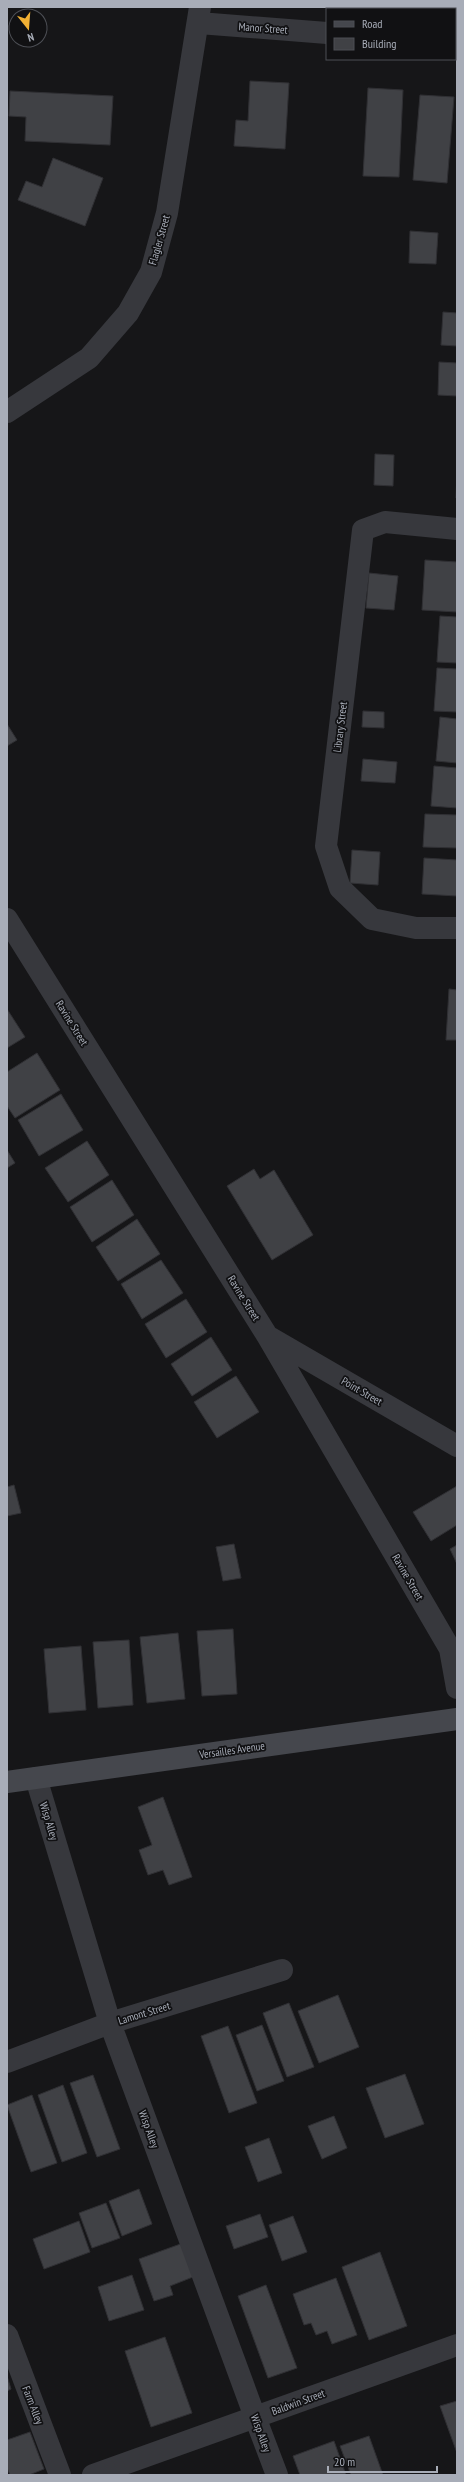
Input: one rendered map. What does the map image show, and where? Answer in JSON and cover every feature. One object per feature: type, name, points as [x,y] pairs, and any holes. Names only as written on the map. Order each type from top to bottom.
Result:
[{"type":"street","name":"Manor Street","points":[[200,15],[326,33]]},
{"type":"street","name":"Flagler Street","points":[[7,412],[89,358],[128,313],[151,272],[167,214],[200,15]]},
{"type":"street","name":"Library Street","points":[[457,529],[386,522],[363,530],[326,846],[340,888],[372,919],[416,928],[457,928]]},
{"type":"street","name":"Ravine Street","points":[[7,919],[268,1337],[450,1649],[457,1688]]},
{"type":"street","name":"Point Street","points":[[268,1337],[457,1446]]},
{"type":"street","name":"Versailles Avenue","points":[[7,1782],[457,1719]]},
{"type":"street","name":"Wisp Alley","points":[[36,1778],[110,2023],[277,2475]]},
{"type":"street","name":"Lamont Street","points":[[7,2062],[110,2023],[282,1970]]},
{"type":"street","name":"Farm Alley","points":[[7,2335],[60,2475]]},
{"type":"street","name":"Baldwin Street","points":[[94,2475],[457,2345]]},
{"type":"building","points":[[250,81],[289,83],[285,149],[234,146],[236,120],[248,121]]},
{"type":"building","points":[[368,88],[403,90],[399,177],[363,176]]},
{"type":"building","points":[[10,91],[113,96],[110,145],[25,141],[26,117],[9,116]]},
{"type":"building","points":[[420,95],[454,97],[447,183],[413,180]]},
{"type":"building","points":[[53,158],[103,178],[85,226],[18,200],[26,181],[42,187]]},
{"type":"building","points":[[410,231],[438,233],[436,264],[409,263]]},
{"type":"building","points":[[443,312],[457,313],[457,346],[441,345]]},
{"type":"building","points":[[439,362],[457,363],[457,396],[438,395]]},
{"type":"building","points":[[375,454],[394,455],[393,486],[374,485]]},
{"type":"building","points":[[457,473],[457,498],[456,498]]},
{"type":"building","points":[[425,560],[457,562],[457,612],[422,610]]},
{"type":"building","points":[[369,573],[398,576],[394,610],[366,608]]},
{"type":"building","points":[[440,616],[457,617],[457,663],[437,662]]},
{"type":"building","points":[[437,668],[457,669],[457,712],[434,711]]},
{"type":"building","points":[[363,711],[384,712],[384,728],[362,727]]},
{"type":"building","points":[[440,717],[457,719],[457,763],[436,761]]},
{"type":"building","points":[[7,724],[17,740],[7,746]]},
{"type":"building","points":[[363,759],[397,762],[395,783],[361,781]]},
{"type":"building","points":[[434,766],[457,768],[457,808],[431,806]]},
{"type":"building","points":[[425,814],[457,815],[457,848],[423,847]]},
{"type":"building","points":[[352,850],[380,852],[378,885],[350,883]]},
{"type":"building","points":[[424,858],[457,860],[457,896],[422,894]]},
{"type":"building","points":[[449,989],[457,990],[457,1040],[446,1040]]},
{"type":"building","points":[[7,1009],[25,1037],[7,1048]]},
{"type":"building","points":[[37,1053],[60,1090],[15,1118],[7,1106],[7,1072]]},
{"type":"building","points":[[61,1094],[83,1130],[39,1156],[18,1120]]},
{"type":"building","points":[[87,1141],[109,1175],[68,1202],[45,1168]]},
{"type":"building","points":[[7,1150],[15,1163],[7,1168]]},
{"type":"building","points":[[254,1169],[260,1179],[274,1170],[313,1235],[272,1260],[227,1186]]},
{"type":"building","points":[[112,1180],[134,1215],[92,1242],[70,1207]]},
{"type":"building","points":[[137,1219],[160,1254],[118,1281],[96,1247]]},
{"type":"building","points":[[161,1260],[183,1293],[142,1319],[121,1284]]},
{"type":"building","points":[[186,1299],[207,1332],[166,1358],[145,1324]]},
{"type":"building","points":[[211,1337],[232,1370],[192,1396],[171,1364]]},
{"type":"building","points":[[236,1376],[259,1412],[217,1438],[194,1402]]},
{"type":"building","points":[[14,1485],[21,1513],[7,1516],[7,1487]]},
{"type":"building","points":[[457,1486],[457,1525],[431,1541],[413,1512]]},
{"type":"building","points":[[234,1544],[241,1578],[223,1581],[216,1547]]},
{"type":"building","points":[[457,1545],[457,1564],[450,1549]]},
{"type":"building","points":[[233,1629],[237,1694],[202,1696],[197,1631]]},
{"type":"building","points":[[178,1633],[185,1699],[147,1703],[140,1637]]},
{"type":"building","points":[[129,1640],[133,1705],[98,1708],[93,1642]]},
{"type":"building","points":[[81,1646],[86,1710],[49,1713],[44,1649]]},
{"type":"building","points":[[163,1797],[192,1877],[169,1885],[163,1870],[148,1875],[139,1850],[152,1845],[138,1807]]},
{"type":"building","points":[[338,1995],[359,2047],[319,2063],[298,2011]]},
{"type":"building","points":[[289,2003],[314,2067],[287,2077],[263,2013]]},
{"type":"building","points":[[262,2025],[284,2081],[257,2091],[236,2035]]},
{"type":"building","points":[[228,2026],[257,2103],[229,2113],[201,2036]]},
{"type":"building","points":[[405,2074],[424,2124],[385,2138],[366,2088]]},
{"type":"building","points":[[93,2075],[120,2149],[97,2157],[70,2083]]},
{"type":"building","points":[[63,2085],[87,2153],[62,2162],[38,2095]]},
{"type":"building","points":[[32,2095],[57,2163],[31,2172],[7,2105]]},
{"type":"building","points":[[334,2116],[347,2148],[322,2159],[308,2126]]},
{"type":"building","points":[[269,2138],[282,2173],[258,2182],[245,2147]]},
{"type":"building","points":[[139,2189],[152,2224],[122,2236],[109,2201]]},
{"type":"building","points":[[106,2203],[120,2238],[92,2248],[79,2213]]},
{"type":"building","points":[[260,2214],[268,2237],[234,2249],[226,2226]]},
{"type":"building","points":[[293,2216],[307,2252],[282,2261],[269,2225]]},
{"type":"building","points":[[79,2221],[90,2252],[44,2269],[33,2239]]},
{"type":"building","points":[[186,2242],[198,2275],[170,2286],[173,2295],[154,2301],[139,2259]]},
{"type":"building","points":[[380,2252],[407,2326],[369,2340],[342,2267]]},
{"type":"building","points":[[132,2275],[144,2310],[109,2321],[98,2287]]},
{"type":"building","points":[[336,2278],[357,2335],[332,2344],[327,2331],[316,2335],[311,2323],[304,2325],[293,2294]]},
{"type":"building","points":[[266,2285],[297,2368],[268,2378],[238,2296]]},
{"type":"building","points":[[165,2337],[192,2413],[151,2427],[125,2351]]},
{"type":"building","points":[[7,2376],[11,2389],[7,2391]]},
{"type":"building","points":[[457,2401],[457,2453],[440,2406]]},
{"type":"building","points":[[30,2432],[44,2469],[29,2475],[10,2475],[7,2468],[7,2440]]},
{"type":"building","points":[[369,2436],[383,2475],[351,2475],[340,2446]]},
{"type":"building","points":[[334,2441],[346,2475],[300,2475],[293,2456]]}]
